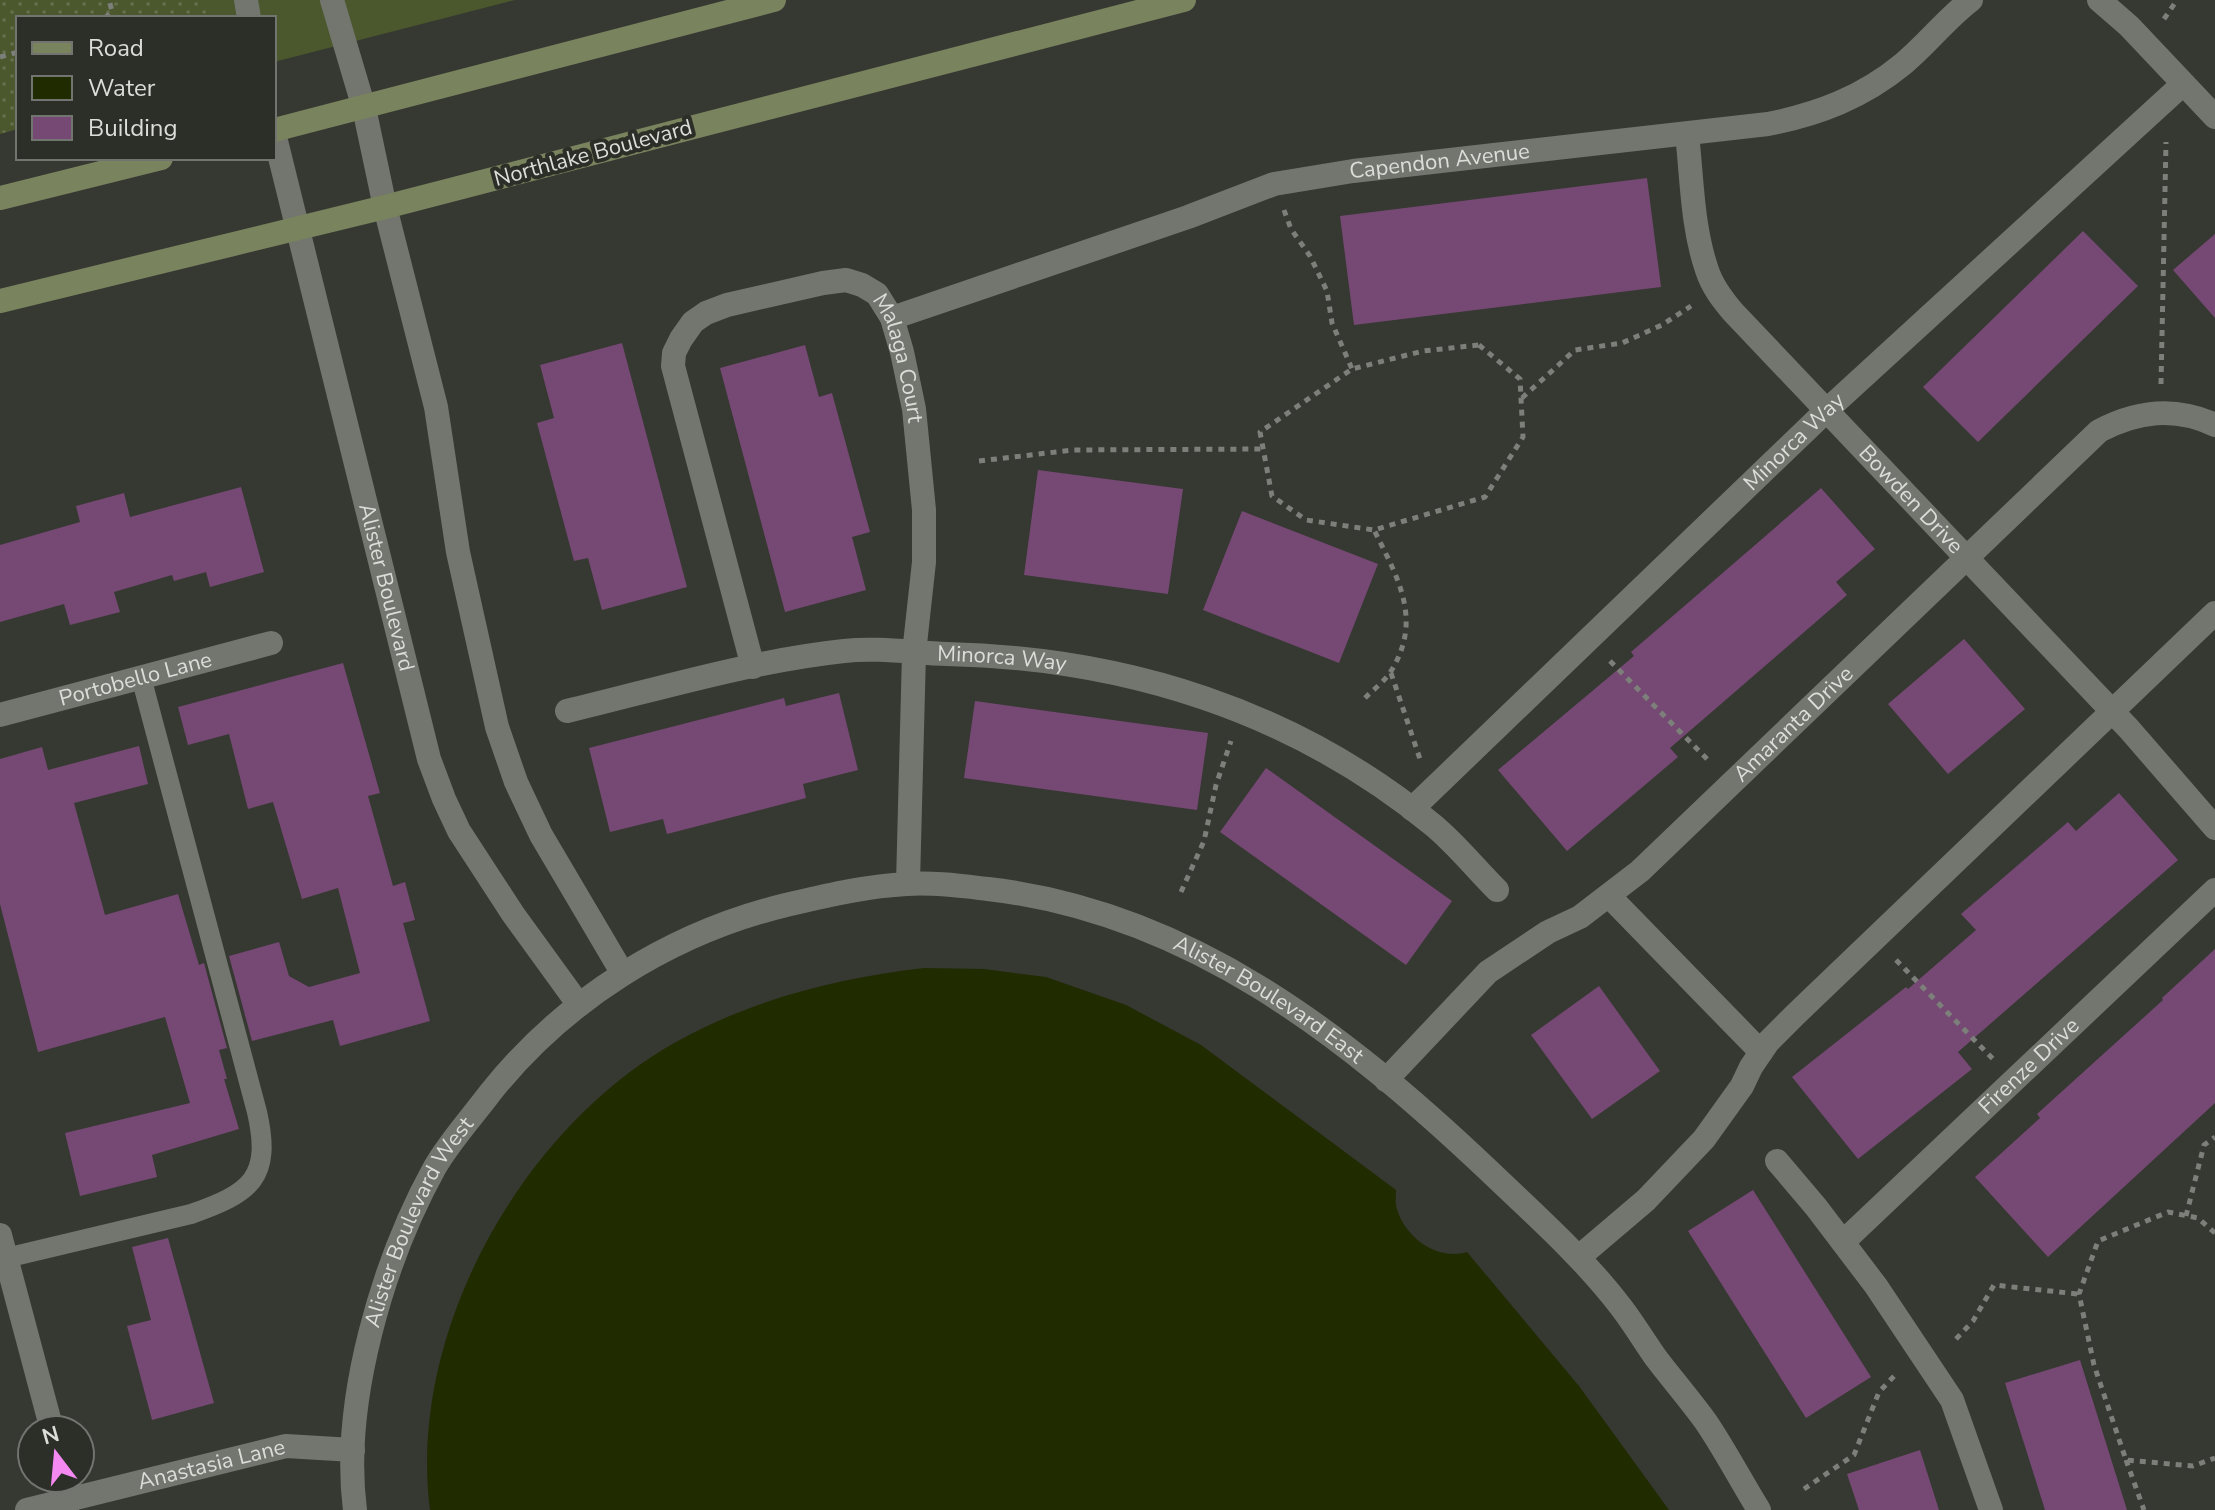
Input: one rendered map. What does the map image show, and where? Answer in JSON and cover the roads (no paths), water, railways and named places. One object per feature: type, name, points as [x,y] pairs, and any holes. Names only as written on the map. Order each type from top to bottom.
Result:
[{"type":"main road","points":[[276,131],[774,0]]},
{"type":"main road","name":"Northlake Boulevard","points":[[0,301],[385,207],[1184,0]]},
{"type":"main road","points":[[0,198],[153,160]]},
{"type":"street","points":[[332,0],[364,108],[385,207],[436,407],[458,552],[497,727],[516,782],[541,835],[623,974]]},
{"type":"street","name":"Capendon Avenue","points":[[892,318],[1188,217],[1274,184],[1353,171],[1687,134],[1806,117],[1864,92],[1903,63],[1971,0]]},
{"type":"street","points":[[2099,0],[2129,26],[2215,117]]},
{"type":"street","name":"Minorca Way","points":[[1412,809],[1827,410],[2183,84]]},
{"type":"street","name":"Bowden Drive","points":[[1687,134],[1700,241],[1707,270],[1717,291],[1733,312],[2112,712],[2215,828]]},
{"type":"street","name":"Alister Boulevard","points":[[276,140],[429,759],[459,831],[513,914],[579,1005]]},
{"type":"street","name":"Malaga Court","points":[[753,667],[673,366],[674,353],[693,322],[706,313],[727,305],[846,280],[877,294],[892,318],[914,409],[924,510],[924,562],[914,653],[908,883]]},
{"type":"street","name":"Amaranta Drive","points":[[1386,1080],[1488,972],[1548,932],[1580,917],[1640,871],[2078,449],[2108,426],[2139,415],[2162,412],[2186,414],[2215,425]]},
{"type":"street","points":[[1579,1257],[1638,1208],[1704,1139],[1742,1086],[1761,1052],[1796,1014],[2215,613]]},
{"type":"street","name":"Portobello Lane","points":[[0,715],[271,643]]},
{"type":"street","name":"Minorca Way","points":[[567,711],[791,658],[849,650],[1002,655],[1139,678],[1217,701],[1278,727],[1339,759],[1436,828],[1497,890]]},
{"type":"street","name":"Alister Boulevard East","points":[[598,988],[660,953],[742,916],[832,895],[908,883],[1026,893],[1137,924],[1200,952],[1265,990],[1386,1080],[1439,1124],[1579,1257],[1620,1306],[1708,1425],[1759,1510]]},
{"type":"street","name":"Firenze Drive","points":[[1843,1242],[2215,890]]},
{"type":"street","points":[[1609,896],[1761,1052]]},
{"type":"street","name":"Alister Boulevard West","points":[[355,1510],[351,1482],[353,1450],[360,1391],[377,1306],[392,1262],[437,1164],[509,1069],[598,988]]},
{"type":"street","points":[[1777,1161],[1893,1310],[1952,1400],[1991,1510]]},
{"type":"street","points":[[3,1247],[48,1414]]},
{"type":"street","name":"Anastasia Lane","points":[[27,1510],[65,1496],[286,1446],[353,1450]]},
{"type":"lane","points":[[3,1247],[191,1214],[240,1192],[255,1178],[262,1158],[263,1138],[257,1112],[141,677]]},
{"type":"water","points":[[924,968],[984,969],[1046,977],[1126,1005],[1201,1045],[1396,1190],[1396,1207],[1401,1220],[1415,1238],[1445,1253],[1467,1252],[1579,1386],[1669,1510],[430,1510],[428,1442],[437,1374],[457,1306],[487,1242],[524,1181],[569,1126],[620,1080],[676,1042],[705,1027],[766,1002],[828,984]]}]
